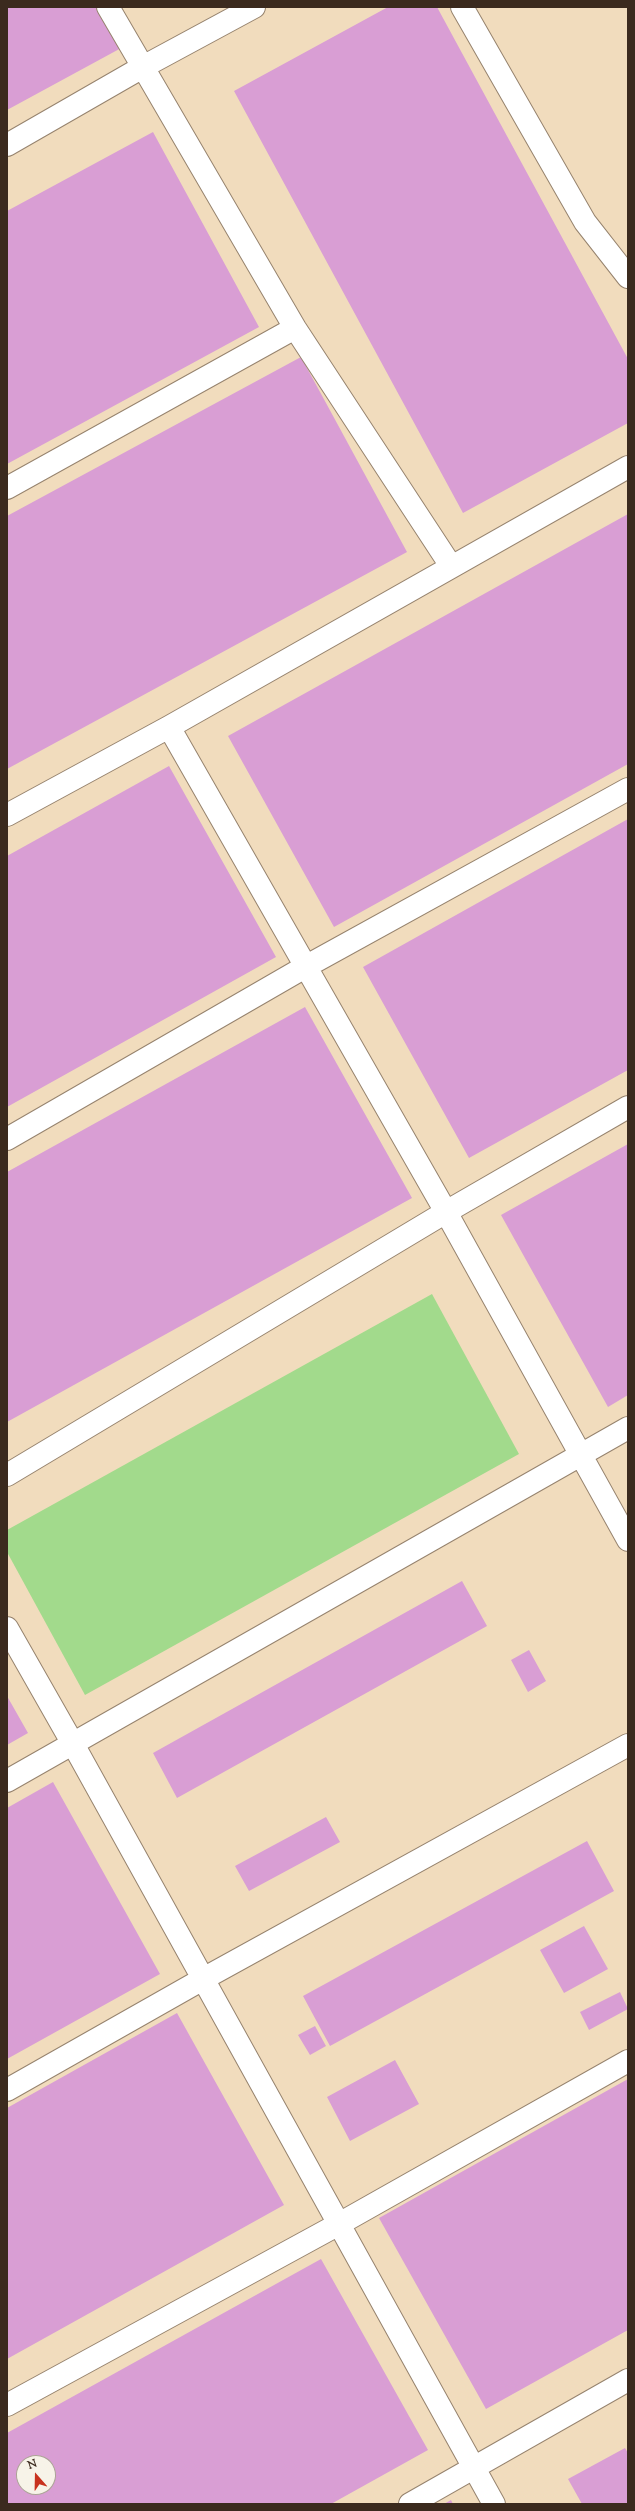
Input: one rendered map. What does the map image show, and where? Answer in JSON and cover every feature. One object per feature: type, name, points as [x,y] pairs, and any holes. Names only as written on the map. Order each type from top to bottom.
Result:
[{"type":"street","points":[[108,7],[141,68],[295,328],[451,566]]},
{"type":"street","points":[[7,145],[141,68],[254,7]]},
{"type":"street","points":[[462,7],[586,222],[628,277]]},
{"type":"street","points":[[7,488],[295,328]]},
{"type":"street","points":[[7,815],[169,727],[628,467]]},
{"type":"street","points":[[169,727],[446,1212],[628,1540]]},
{"type":"street","points":[[7,1139],[305,967],[628,790]]},
{"type":"street","points":[[7,1475],[446,1212],[628,1107]]},
{"type":"street","points":[[7,1781],[628,1428]]},
{"type":"street","points":[[7,1628],[73,1744],[494,2504]]},
{"type":"street","points":[[7,2090],[203,1978],[628,1745]]},
{"type":"street","points":[[7,2405],[339,2224],[628,2062]]},
{"type":"street","points":[[410,2504],[474,2469],[628,2380]]},
{"type":"green space","points":[[432,1294],[519,1454],[85,1695],[7,1552],[7,1530]]},
{"type":"building","points":[[7,7],[101,7],[123,47],[7,110]]},
{"type":"building","points":[[388,7],[437,7],[628,359],[628,423],[463,513],[234,91]]},
{"type":"building","points":[[153,132],[259,327],[7,464],[7,211]]},
{"type":"building","points":[[301,357],[407,552],[7,769],[7,516]]},
{"type":"building","points":[[628,514],[628,764],[334,927],[228,736]]},
{"type":"building","points":[[169,766],[276,957],[7,1107],[7,856]]},
{"type":"building","points":[[628,819],[628,1070],[469,1158],[363,967]]},
{"type":"building","points":[[305,1007],[412,1198],[7,1422],[7,1172]]},
{"type":"building","points":[[628,1144],[628,1395],[608,1407],[501,1215]]},
{"type":"building","points":[[462,1581],[487,1626],[177,1798],[153,1753]]},
{"type":"building","points":[[529,1650],[546,1681],[528,1692],[511,1660]]},
{"type":"building","points":[[7,1696],[28,1733],[7,1745]]},
{"type":"building","points":[[53,1782],[160,1974],[7,2059],[7,1808]]},
{"type":"building","points":[[326,1817],[340,1842],[249,1891],[235,1866]]},
{"type":"building","points":[[587,1841],[614,1891],[330,2046],[303,1996]]},
{"type":"building","points":[[584,1926],[608,1969],[564,1993],[540,1950]]},
{"type":"building","points":[[620,1992],[628,2009],[589,2030],[580,2012]]},
{"type":"building","points":[[177,2013],[284,2205],[7,2359],[7,2108]]},
{"type":"building","points":[[315,2026],[326,2046],[310,2055],[298,2035]]},
{"type":"building","points":[[395,2060],[419,2104],[350,2141],[327,2097]]},
{"type":"building","points":[[628,2079],[628,2330],[486,2409],[379,2218]]},
{"type":"building","points":[[321,2259],[428,2450],[331,2504],[7,2504],[7,2433]]},
{"type":"building","points":[[625,2448],[628,2453],[628,2504],[582,2504],[568,2479]]},
{"type":"building","points":[[451,2500],[453,2504],[444,2504]]}]
